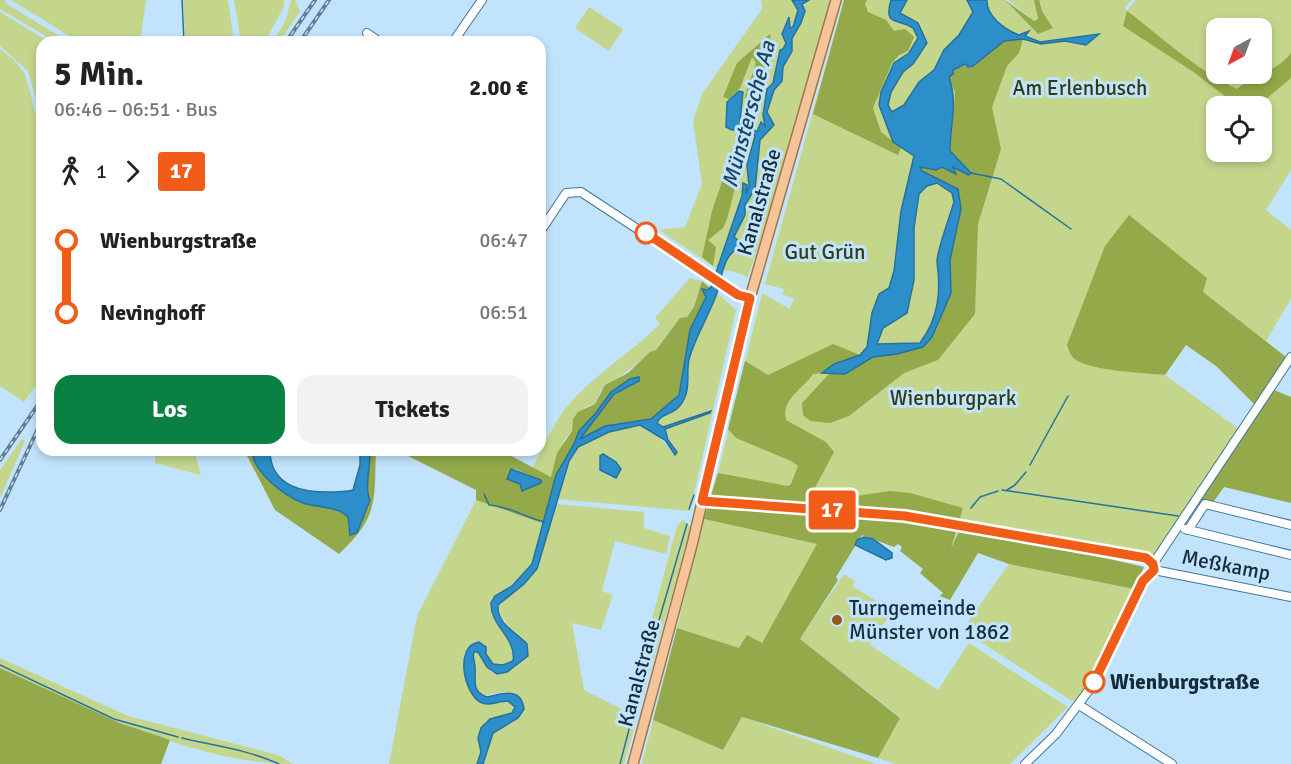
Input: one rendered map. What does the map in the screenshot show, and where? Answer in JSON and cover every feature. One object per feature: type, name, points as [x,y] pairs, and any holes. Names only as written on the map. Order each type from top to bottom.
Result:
[{"type":"main road","name":"Kanalstraße","points":[[633,764],[702,501],[750,298],[836,0]]},
{"type":"street","points":[[457,36],[482,0]]},
{"type":"street","points":[[367,33],[371,36]]},
{"type":"street","points":[[546,223],[566,193],[578,191],[738,295],[750,298]]},
{"type":"street","points":[[1025,764],[1056,734],[1079,705],[1095,679],[1143,581],[1291,357]]},
{"type":"street","name":"Meßkamp","points":[[702,501],[921,518],[1146,558],[1154,567],[1291,597]]},
{"type":"street","points":[[1188,530],[1205,504],[1291,525]]},
{"type":"street","points":[[1179,525],[1188,530],[1291,555]]},
{"type":"street","points":[[1079,705],[1172,764]]},
{"type":"green space","points":[[0,0],[5,0],[7,4],[59,36],[46,36],[0,9]]},
{"type":"green space","points":[[11,0],[146,0],[141,36],[69,36]]},
{"type":"green space","points":[[183,0],[228,0],[233,36],[185,36]]},
{"type":"green space","points":[[234,0],[284,0],[284,6],[268,36],[240,36]]},
{"type":"green space","points":[[291,0],[295,0],[300,11],[283,36],[277,36],[286,20]]},
{"type":"green space","points":[[761,0],[832,0],[776,194],[748,277],[732,271],[719,270],[659,230],[685,227],[702,184],[693,121],[702,94],[762,9]]},
{"type":"green space","name":"Wienburgpark","points":[[844,0],[1005,0],[1038,33],[1053,28],[1042,11],[1039,0],[1131,0],[1125,8],[1127,11],[1136,0],[1291,0],[1291,170],[1266,210],[1291,230],[1291,299],[1266,341],[1202,292],[1114,369],[1165,375],[1239,429],[1154,558],[962,522],[949,553],[862,534],[706,509],[718,473],[762,293],[790,309],[794,299],[782,294],[784,289],[765,284]]},
{"type":"green space","points":[[844,0],[867,0],[865,4],[868,12],[886,20],[894,31],[905,29],[914,37],[908,51],[899,55],[892,63],[873,108],[881,132],[901,148],[898,155],[813,114]]},
{"type":"green space","points":[[1005,0],[1034,21],[1038,19],[1034,0],[1039,0],[1042,11],[1053,28],[1038,34]]},
{"type":"green space","points":[[1008,0],[1034,0],[1038,19],[1034,21]]},
{"type":"green space","points":[[589,7],[623,29],[609,51],[575,28]]},
{"type":"green space","points":[[1127,11],[1206,72],[1206,82],[1192,71],[1123,26]]},
{"type":"green space","points":[[0,12],[39,36],[36,36],[36,98],[28,71],[0,46]]},
{"type":"green space","points":[[770,34],[768,60],[749,93],[744,99],[756,63],[752,57],[740,88],[729,99],[723,97],[737,63]]},
{"type":"green space","points":[[1023,39],[1019,53],[1007,66],[992,107],[1001,149],[978,224],[975,314],[938,360],[904,373],[849,416],[830,423],[810,421],[803,415],[802,403],[830,373],[845,374],[873,357],[923,347],[936,330],[951,293],[950,260],[961,209],[958,189],[922,171],[920,167],[952,167],[969,175],[950,151],[955,93],[949,76],[959,67],[973,66],[1004,41]]},
{"type":"green space","points":[[0,49],[15,61],[25,74],[36,115],[36,385],[24,402],[0,386]]},
{"type":"green space","points":[[1291,53],[1291,78],[1270,96],[1225,96],[1209,84],[1228,84],[1237,89],[1244,84],[1272,84],[1272,69]]},
{"type":"green space","points":[[730,166],[737,180],[727,219],[723,228],[708,240],[716,247],[713,266],[702,257],[712,211],[726,170]]},
{"type":"green space","points":[[1129,215],[1207,278],[1203,292],[1286,357],[1255,405],[1216,366],[1186,345],[1165,375],[1094,367],[1071,356],[1067,345],[1105,246]]},
{"type":"green space","points":[[690,278],[702,281],[694,307],[687,317],[669,332],[656,350],[601,390],[595,404],[587,406],[573,419],[572,431],[564,440],[552,477],[532,468],[538,456],[546,456],[546,441],[566,408],[588,385],[660,324],[655,318]]},
{"type":"green space","points":[[702,281],[710,288],[705,290],[706,297],[690,330],[678,397],[651,419],[613,424],[580,439],[613,394],[633,385],[630,379],[611,392],[579,431],[556,475],[545,524],[476,500],[476,490],[408,456],[511,456],[551,477],[557,453],[572,431],[573,419],[578,412],[595,404],[605,385],[628,373],[650,352],[656,350],[680,318],[687,317],[694,307]],"holes":[[[511,469],[515,469],[541,480],[523,491],[520,484],[508,479]]]},
{"type":"green space","points":[[717,293],[736,310],[690,511],[557,499],[569,459],[584,443],[613,429],[638,425],[658,436],[673,454],[665,429],[710,413],[663,427],[657,423],[679,407],[686,396],[689,386],[690,354]],"holes":[[[603,454],[616,462],[618,466],[612,478],[601,471],[600,456]]]},
{"type":"green space","points":[[833,344],[860,355],[834,364],[822,373],[813,374],[790,400],[785,413],[786,420],[826,442],[834,452],[811,495],[835,499],[890,491],[910,493],[963,508],[951,548],[962,525],[1144,567],[1134,589],[1009,564],[978,553],[950,600],[940,596],[943,593],[920,573],[923,569],[900,551],[902,547],[898,544],[894,547],[862,535],[836,577],[838,580],[800,639],[900,718],[878,758],[742,717],[723,750],[653,720],[677,628],[739,648],[747,635],[762,643],[817,544],[704,519],[718,473],[788,486],[798,466],[736,438],[728,429],[745,361],[768,375]]},
{"type":"green space","points":[[1274,390],[1291,397],[1291,503],[1224,487],[1212,504],[1200,501]]},
{"type":"green space","points":[[22,439],[25,441],[0,498],[0,470]]},
{"type":"green space","points":[[155,456],[196,456],[201,475],[155,463]]},
{"type":"green space","points":[[247,456],[253,456],[257,466],[270,482],[295,500],[344,513],[349,517],[348,528],[370,500],[368,496],[370,456],[376,456],[374,496],[368,518],[352,541],[339,554],[275,510]]},
{"type":"green space","points":[[476,500],[545,524],[536,554],[528,570],[493,600],[490,606],[511,646],[513,661],[503,665],[493,664],[486,654],[486,647],[479,642],[469,646],[463,656],[469,688],[474,697],[492,704],[508,701],[514,705],[514,710],[506,715],[491,718],[484,724],[481,732],[481,752],[477,764],[389,764],[417,616]]},
{"type":"green space","points":[[556,504],[644,512],[644,528],[670,536],[666,554],[615,541],[602,591],[613,595],[601,630],[572,623],[584,690],[627,712],[639,665],[651,668],[624,764],[483,764],[493,733],[518,718],[524,704],[510,693],[484,695],[476,690],[474,652],[478,652],[489,669],[497,674],[512,669],[528,656],[505,625],[505,619],[503,621],[498,606],[537,569]]},
{"type":"green space","points":[[704,519],[818,544],[762,643],[739,648],[677,628]]},
{"type":"green space","points":[[683,520],[691,528],[653,661],[642,656],[677,526]]},
{"type":"green space","points":[[1009,564],[1134,589],[1079,699],[1072,701],[973,637],[967,623]]},
{"type":"green space","points":[[844,574],[855,581],[852,586],[887,607],[891,613],[870,645],[938,690],[969,643],[1068,707],[1010,764],[896,764],[878,758],[900,717],[800,639]]},
{"type":"green space","points":[[0,658],[128,716],[278,755],[293,764],[256,762],[218,755],[142,731],[0,668]]},
{"type":"green space","points":[[0,668],[120,723],[170,740],[161,764],[0,764]]},
{"type":"green space","points":[[742,717],[876,764],[642,764],[653,720],[723,750]]},
{"type":"water","points":[[792,0],[809,0],[802,4],[805,11],[792,38],[792,51],[783,67],[782,81],[774,90],[767,112],[774,125],[760,140],[755,189],[745,205],[745,215],[734,237],[742,243],[742,247],[731,254],[727,260],[717,293],[693,348],[689,361],[688,387],[685,397],[678,408],[663,416],[657,423],[663,427],[711,411],[665,429],[668,440],[677,452],[675,455],[665,440],[640,425],[609,432],[578,447],[569,461],[537,569],[524,584],[498,605],[504,623],[527,644],[528,656],[507,672],[497,674],[487,667],[478,652],[474,652],[476,689],[487,697],[505,693],[515,694],[522,702],[524,709],[518,718],[493,733],[483,764],[477,764],[481,752],[478,738],[481,728],[490,719],[512,713],[515,707],[508,701],[487,704],[474,697],[464,670],[466,652],[471,645],[479,642],[486,647],[486,654],[493,664],[503,665],[513,661],[511,645],[495,619],[491,603],[495,596],[512,586],[532,564],[556,475],[579,431],[611,392],[630,379],[639,377],[639,381],[614,394],[580,439],[605,426],[651,419],[679,395],[690,330],[706,297],[702,289],[707,290],[711,287],[742,196],[743,183],[747,185],[746,194],[749,186],[747,165],[755,136],[750,130],[732,130],[726,127],[727,102],[739,91],[743,92],[740,121],[757,132],[761,122],[765,126],[763,115],[767,89],[773,83],[780,50],[786,43],[782,34],[789,17],[790,28],[793,27],[798,10]]},
{"type":"water","points":[[891,0],[907,0],[900,13],[918,23],[927,43],[913,64],[903,72],[891,92],[888,105],[892,112],[904,105],[919,82],[934,70],[944,50],[959,35],[973,12],[967,0],[987,0],[990,12],[1002,26],[1019,35],[1029,31],[1025,36],[1040,42],[1099,34],[1086,45],[1065,41],[1041,44],[1023,39],[1004,41],[973,66],[968,67],[965,64],[953,70],[953,74],[949,77],[953,96],[950,151],[971,173],[969,175],[953,167],[956,174],[942,167],[936,170],[920,167],[922,171],[958,189],[961,209],[950,260],[951,293],[932,337],[923,347],[873,357],[845,374],[822,373],[834,364],[860,355],[867,347],[872,313],[879,294],[889,288],[894,271],[901,211],[914,156],[893,142],[879,105],[881,92],[894,63],[909,53],[918,38],[913,28],[890,18]],"holes":[[[937,183],[952,193],[954,202],[937,257],[939,283],[937,304],[931,324],[920,343],[877,344],[883,328],[907,313],[914,280],[914,228],[919,194],[927,186]]]},
{"type":"water","points":[[603,454],[616,462],[621,469],[616,478],[600,470],[600,456]]},
{"type":"water","points":[[253,456],[271,456],[276,473],[291,486],[324,492],[353,490],[360,465],[360,456],[370,456],[368,496],[370,500],[357,533],[350,535],[348,517],[344,513],[303,503],[287,495],[270,482]]},
{"type":"water","points":[[511,469],[541,480],[541,483],[522,491],[520,484],[507,479]]},
{"type":"water","points":[[864,537],[873,539],[892,553],[892,558],[886,560],[855,545],[857,540]]},
{"type":"waterway","points":[[182,0],[184,36]]},
{"type":"waterway","points":[[971,173],[1001,179],[1071,229]]},
{"type":"waterway","points":[[1030,465],[1068,396]]},
{"type":"waterway","points":[[1007,490],[1015,485],[1026,472]]},
{"type":"waterway","points":[[1002,490],[1178,516]]},
{"type":"waterway","points":[[971,508],[980,497],[998,491]]},
{"type":"waterway","points":[[484,494],[489,505],[545,522]]},
{"type":"waterway","points":[[689,509],[694,495]]},
{"type":"waterway","points":[[648,658],[687,524]]},
{"type":"waterway","points":[[0,665],[114,719],[178,737]]},
{"type":"waterway","points":[[620,764],[645,668]]},
{"type":"waterway","points":[[182,738],[244,752],[279,764]]},
{"type":"railway","points":[[290,36],[315,0]]},
{"type":"railway","points":[[304,36],[329,0]]},
{"type":"railway","points":[[0,460],[36,408]]},
{"type":"railway","points":[[0,510],[36,433]]},
{"type":"bus line","name":"17","points":[[646,233],[738,295],[750,298],[702,501],[905,516],[1146,558],[1153,564],[1154,570],[1147,574],[1143,581],[1094,682]]},
{"type":"place","name":"Turngemeinde Münster von 1862","points":[[837,620]]},
{"type":"place","name":"Wienburgstraße","points":[[1094,682]]},
{"type":"park label","name":"Am Erlenbusch","points":[[1080,88]]},
{"type":"park label","name":"Gut Grün","points":[[825,252]]},
{"type":"water label","name":"Münstersche Aa","points":[[748,114]]}]
